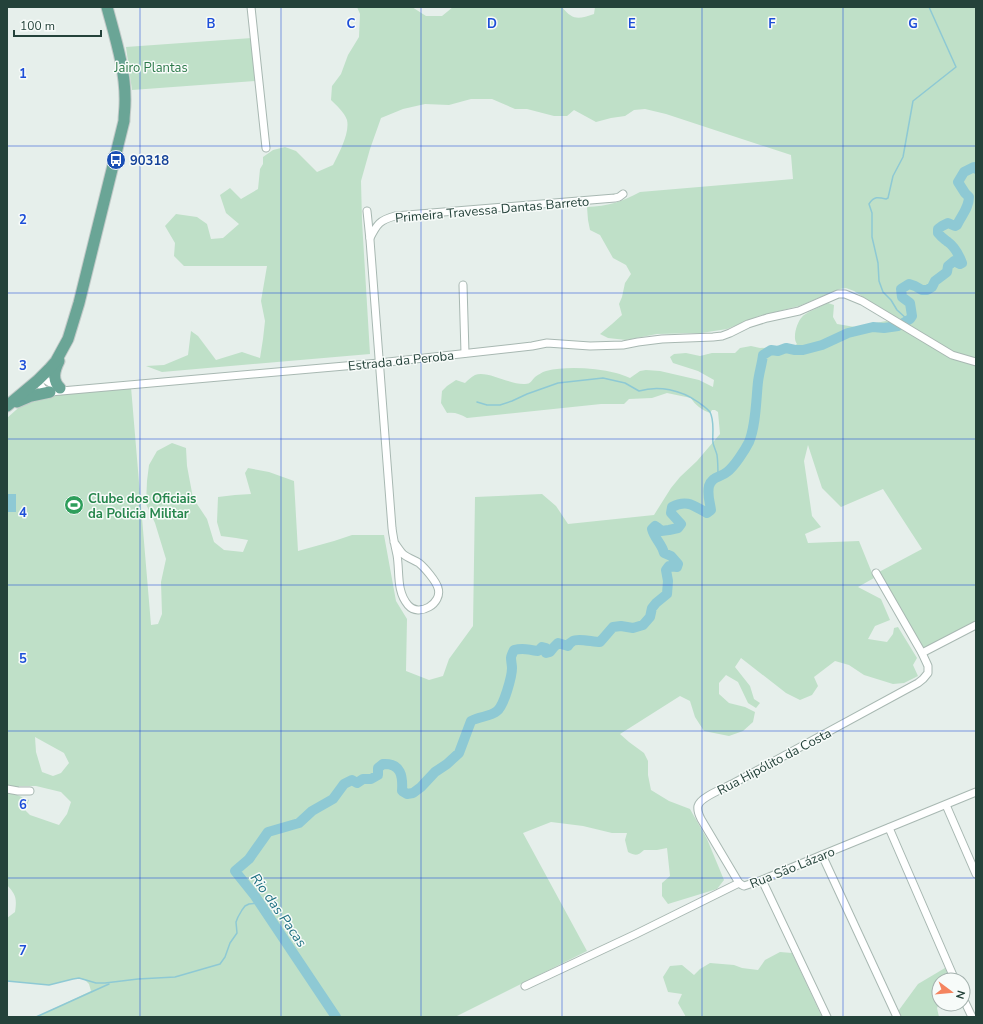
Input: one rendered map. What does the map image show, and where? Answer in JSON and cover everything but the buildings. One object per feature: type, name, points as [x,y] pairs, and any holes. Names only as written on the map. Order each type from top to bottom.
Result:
[{"type":"main road","points":[[7,409],[31,396],[55,390],[58,385],[55,380],[54,372],[68,339],[79,303],[124,121],[124,81],[119,52],[107,7]]},
{"type":"main road","points":[[7,406],[12,398],[40,379],[56,361],[68,339]]},
{"type":"street","points":[[251,7],[266,148]]},
{"type":"street","name":"Primeira Travessa Dantas Barreto","points":[[370,240],[379,224],[385,219],[395,216],[615,198],[623,194]]},
{"type":"street","points":[[366,211],[370,240],[392,528],[394,542],[397,556],[399,585],[402,597],[409,606],[416,610],[428,608],[437,599],[438,588],[432,577],[420,564],[404,554],[394,542]]},
{"type":"street","points":[[463,285],[464,353]]},
{"type":"street","name":"Estrada da Peroba","points":[[72,390],[379,363],[547,343],[590,346],[623,345],[662,339],[713,337],[730,333],[748,324],[767,318],[799,311],[838,294],[845,294],[862,301],[952,356],[976,362]]},
{"type":"street","points":[[40,379],[42,388],[47,392],[55,390],[72,390]]},
{"type":"street","points":[[40,379],[52,384],[55,390]]},
{"type":"street","points":[[55,390],[72,390]]},
{"type":"street","points":[[876,573],[922,653],[976,625]]},
{"type":"street","name":"Rua Hipólito da Costa","points":[[739,883],[698,813],[700,802],[704,798],[741,780],[918,683],[926,677],[928,673],[928,666],[922,653]]},
{"type":"street","points":[[7,788],[18,792],[30,791]]},
{"type":"street","name":"Rua São Lázaro","points":[[526,985],[636,934],[739,883],[744,886],[762,880],[822,854],[976,792]]},
{"type":"street","points":[[946,805],[976,874]]},
{"type":"street","points":[[889,828],[952,972]]},
{"type":"street","points":[[822,854],[897,1017]]},
{"type":"street","points":[[762,880],[827,1017]]},
{"type":"green space","points":[[357,7],[412,7],[426,16],[442,16],[453,7],[562,7],[573,17],[580,18],[594,14],[595,7],[976,7],[976,622],[922,650],[879,572],[922,549],[883,489],[841,507],[822,488],[808,445],[804,461],[812,516],[821,527],[805,534],[808,543],[859,541],[874,578],[858,587],[881,599],[890,620],[875,626],[868,639],[887,642],[893,634],[894,628],[898,627],[917,658],[913,665],[918,676],[904,683],[893,684],[864,675],[849,665],[835,661],[814,677],[818,686],[812,695],[800,700],[786,693],[741,658],[735,667],[750,686],[754,699],[760,703],[756,708],[748,703],[738,682],[726,675],[719,683],[719,694],[729,703],[745,707],[755,712],[753,722],[743,731],[729,736],[704,731],[695,717],[690,701],[680,696],[620,734],[644,753],[648,761],[648,775],[651,790],[669,801],[690,809],[707,839],[724,880],[717,889],[668,904],[662,896],[662,883],[670,876],[667,848],[644,850],[635,855],[628,852],[625,840],[627,833],[612,833],[583,826],[551,822],[523,833],[587,951],[455,1017],[36,1017],[91,991],[89,984],[85,980],[79,978],[49,985],[7,981],[7,918],[15,912],[16,903],[14,894],[7,885],[7,418],[25,402],[43,396],[131,387],[151,625],[158,624],[162,614],[161,582],[166,559],[155,523],[146,504],[147,481],[149,465],[157,451],[172,443],[186,448],[187,466],[193,498],[207,519],[214,542],[224,550],[243,552],[248,540],[221,536],[217,522],[218,497],[251,494],[245,473],[248,468],[269,472],[294,481],[298,551],[352,535],[384,535],[396,601],[407,619],[406,671],[429,680],[443,676],[449,659],[473,626],[475,497],[542,494],[556,506],[568,524],[654,515],[671,488],[720,434],[718,412],[712,410],[710,413],[699,407],[691,398],[667,393],[652,398],[629,399],[624,404],[601,404],[467,418],[462,415],[447,413],[441,403],[442,391],[447,386],[456,380],[465,383],[475,375],[480,374],[486,374],[519,384],[527,384],[545,371],[572,368],[608,371],[630,378],[640,371],[660,371],[699,380],[713,387],[714,380],[698,371],[673,363],[670,357],[674,354],[686,353],[700,356],[712,353],[735,353],[740,348],[751,346],[760,348],[794,346],[797,344],[795,338],[798,322],[804,315],[828,303],[834,305],[833,317],[837,324],[855,327],[886,321],[894,322],[900,328],[910,325],[854,291],[846,288],[840,289],[799,306],[759,316],[727,329],[701,333],[657,334],[626,340],[608,338],[600,334],[622,315],[619,304],[625,283],[631,274],[626,265],[613,258],[600,235],[590,230],[587,207],[614,203],[640,192],[793,179],[791,155],[666,114],[645,109],[634,110],[625,116],[596,122],[574,110],[567,116],[554,116],[527,109],[515,109],[492,99],[471,99],[449,105],[425,104],[403,109],[381,118],[361,181],[370,354],[162,372],[146,366],[164,365],[188,355],[191,331],[198,336],[216,360],[242,352],[260,358],[265,321],[261,301],[267,266],[184,266],[174,256],[175,243],[165,226],[176,214],[197,217],[207,224],[211,239],[223,238],[239,224],[226,213],[220,195],[230,188],[241,199],[258,189],[263,157],[273,150],[285,147],[296,151],[317,172],[333,165],[343,143],[348,125],[344,114],[331,100],[332,86],[341,74],[348,55],[359,37],[360,14]],"holes":[[[35,737],[64,753],[69,763],[61,773],[53,776],[42,772],[36,752]],[[19,786],[36,786],[61,792],[71,802],[67,814],[59,825],[30,815],[25,810],[29,800],[17,795]]]},
{"type":"green space","name":"Jairo Plantas","points":[[252,38],[255,81],[132,90],[126,47]]},
{"type":"green space","points":[[780,952],[792,953],[822,1017],[686,1017],[678,1003],[682,994],[668,992],[663,977],[670,966],[682,965],[694,975],[710,963],[734,965],[742,968],[758,970],[765,960]]},
{"type":"green space","points":[[945,968],[947,972],[938,972]]},
{"type":"green space","points":[[931,976],[931,1012],[938,1012],[939,1017],[897,1017],[899,1010],[918,984]]},
{"type":"water","points":[[8,494],[16,494],[16,512],[7,512]]},
{"type":"waterway","points":[[908,320],[897,310],[891,300],[883,292],[879,281],[878,263],[872,237],[872,213],[869,204],[876,198],[888,198],[893,176],[903,157],[913,101],[956,67],[929,7]]},
{"type":"waterway","name":"Rio das Pacas","points":[[336,1017],[255,896],[235,871],[249,859],[268,832],[299,823],[312,811],[333,799],[344,784],[352,780],[357,783],[363,779],[371,779],[378,775],[378,768],[383,764],[394,766],[400,772],[402,791],[407,794],[413,793],[421,787],[435,772],[459,753],[471,721],[491,714],[500,708],[505,697],[512,672],[511,657],[514,650],[524,649],[538,651],[542,647],[546,648],[546,653],[550,652],[558,643],[568,646],[575,640],[600,642],[613,627],[621,626],[633,628],[643,625],[650,617],[652,608],[667,594],[668,581],[666,570],[669,566],[677,567],[678,564],[671,556],[664,553],[652,529],[655,526],[661,531],[678,528],[681,524],[671,513],[672,507],[677,505],[690,504],[707,513],[711,510],[708,492],[710,483],[712,480],[727,472],[733,466],[749,442],[754,420],[758,379],[763,355],[771,350],[778,351],[786,348],[803,350],[822,345],[848,333],[873,327],[884,328],[898,326],[910,319],[912,316],[910,303],[902,297],[901,289],[909,284],[922,290],[927,290],[932,287],[935,281],[947,272],[948,266],[954,261],[960,264],[962,263],[955,249],[938,233],[938,229],[948,223],[955,226],[957,225],[969,201],[969,197],[958,182],[964,172],[974,167],[976,169]]},
{"type":"waterway","points":[[477,402],[487,405],[500,405],[558,383],[603,378],[625,383],[639,391],[654,388],[684,394],[704,407],[712,416],[713,443],[717,454],[718,477]]},
{"type":"waterway","points":[[7,981],[49,985],[79,978],[96,983],[105,983],[175,977],[220,964],[225,957],[230,943],[237,933],[236,922],[242,910],[249,904],[259,903]]},
{"type":"waterway","points":[[36,1017],[109,984]]},
{"type":"place","name":"90318","points":[[116,160]]},
{"type":"place","name":"Clube dos Oficiais da Policia Militar","points":[[74,505]]}]
